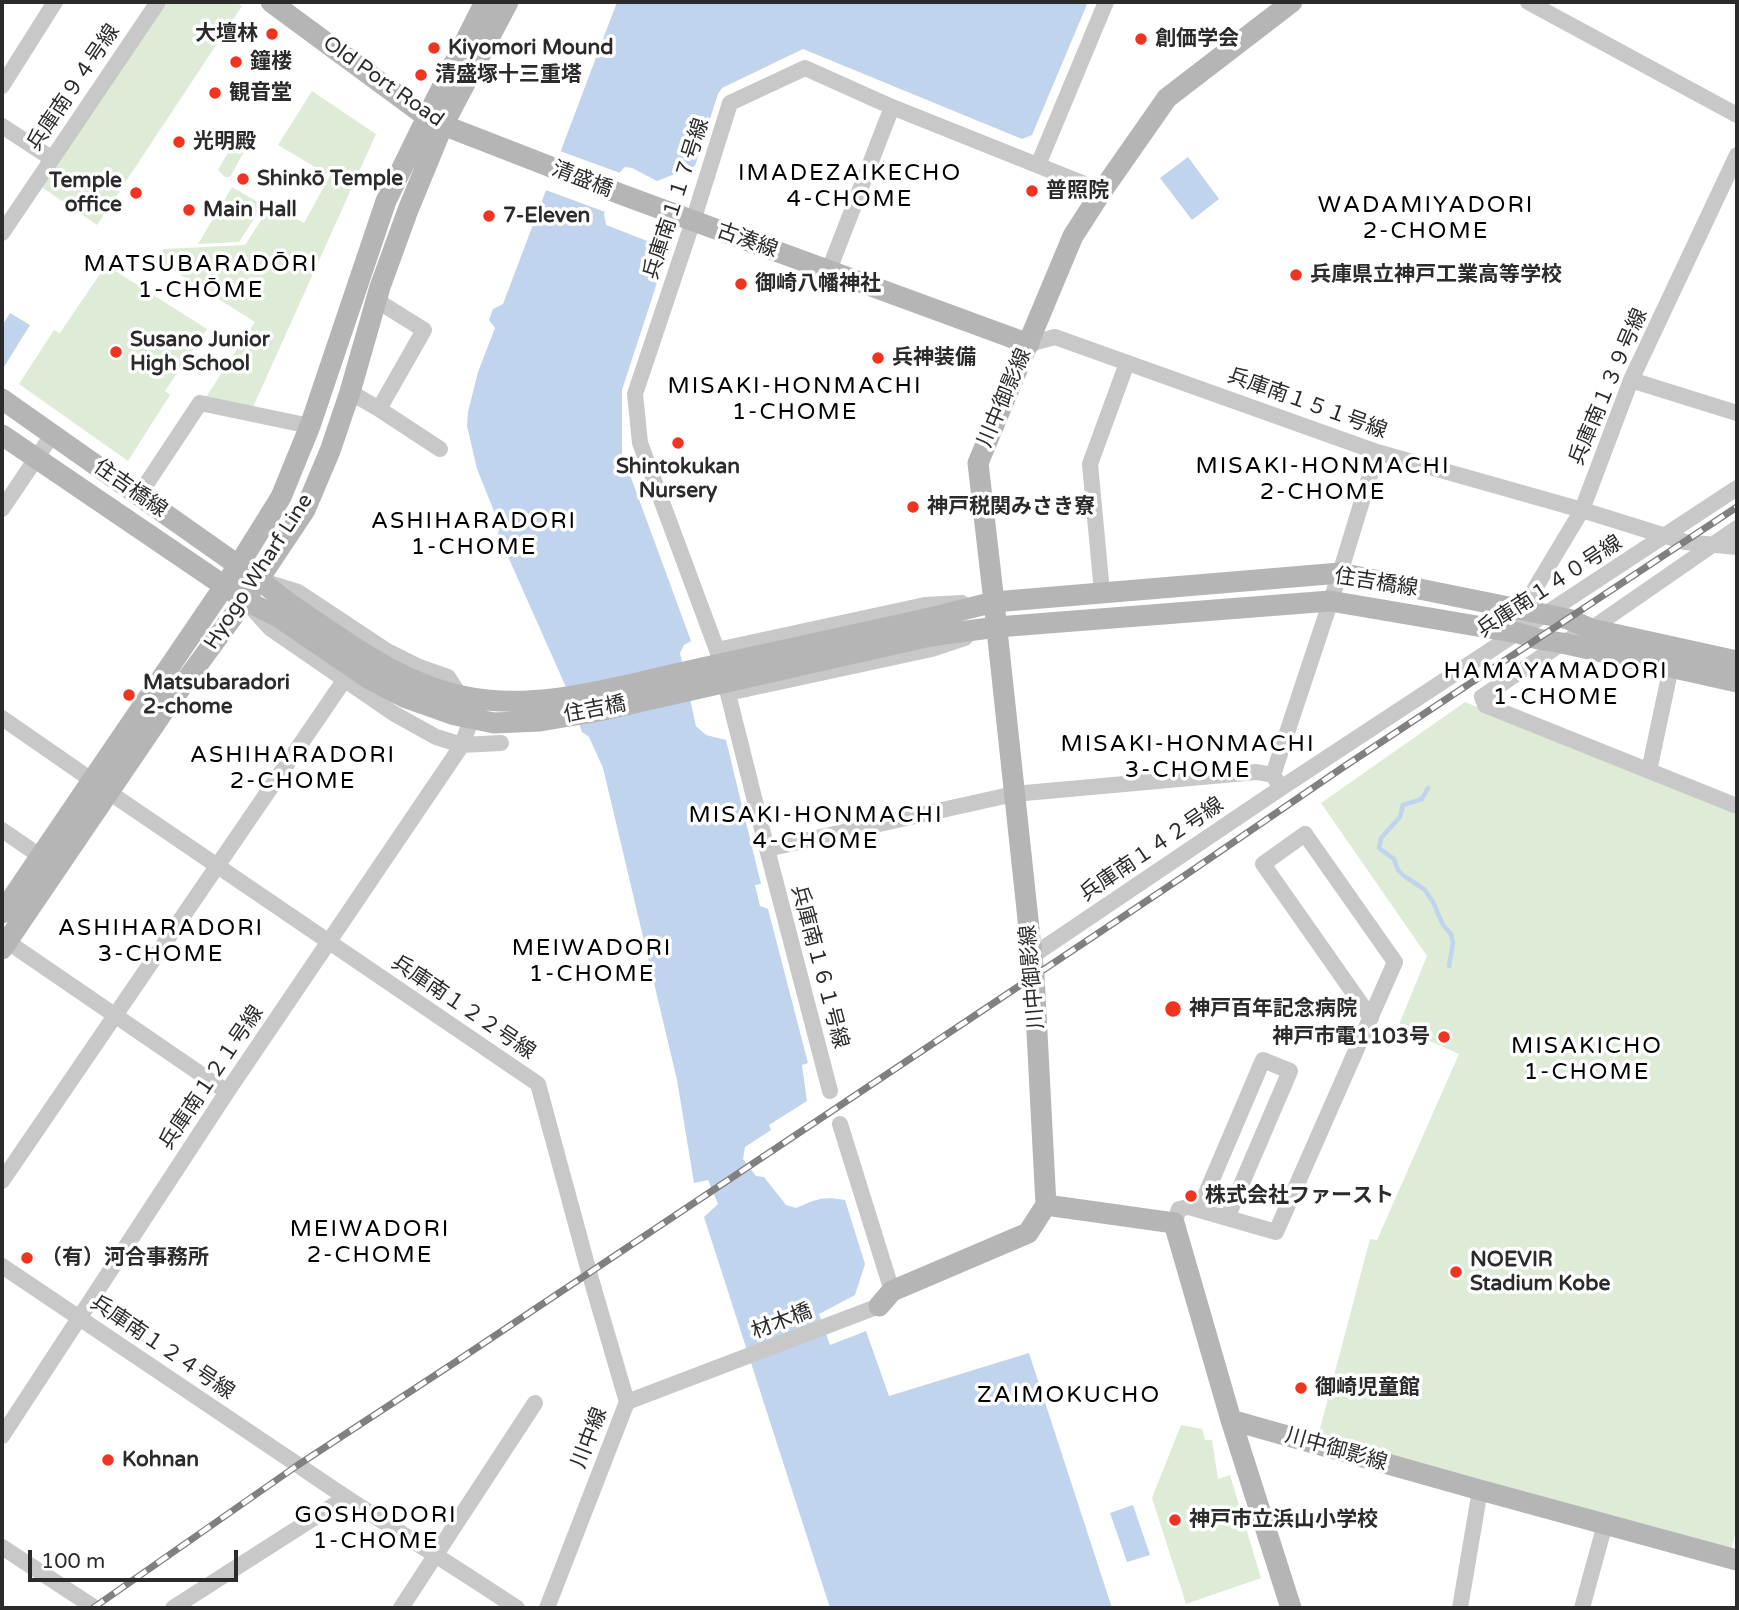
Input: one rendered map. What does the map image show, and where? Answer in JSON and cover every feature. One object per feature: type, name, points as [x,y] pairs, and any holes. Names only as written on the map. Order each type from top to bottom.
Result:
[{"type":"street","points":[[2,86],[55,2]]},
{"type":"street","name":"兵庫南９４号線","points":[[2,233],[158,2]]},
{"type":"street","name":"Old Port Road","points":[[271,2],[435,121],[542,164]]},
{"type":"street","name":"Hyogo Wharf Line","points":[[3,942],[163,712],[259,580],[305,510],[330,451],[350,392],[378,294],[408,210],[435,121],[485,2]]},
{"type":"street","name":"Hyogo Wharf Line","points":[[2,913],[239,566],[281,497],[310,426],[386,201],[508,2]]},
{"type":"street","points":[[1038,165],[1106,2]]},
{"type":"street","name":"川中御影線","points":[[1046,1205],[1032,956],[978,463],[1073,236],[1102,191],[1167,98],[1292,2]]},
{"type":"street","points":[[1528,2],[1737,114]]},
{"type":"street","name":"兵庫南１１７号線","points":[[717,650],[640,443],[635,394],[730,103],[805,68],[892,107],[1102,191]]},
{"type":"street","points":[[829,270],[892,107]]},
{"type":"street","points":[[2,126],[51,158]]},
{"type":"street","name":"兵庫南１３９号線","points":[[1518,634],[1522,610],[1582,510],[1631,380],[1737,155]]},
{"type":"street","name":"清盛橋","points":[[542,164],[623,195]]},
{"type":"street","name":"古湊線","points":[[623,195],[1028,344]]},
{"type":"street","points":[[358,280],[424,330],[379,409]]},
{"type":"street","name":"兵庫南１５１号線","points":[[1028,344],[1055,337],[1377,452],[1685,542],[1737,547]]},
{"type":"street","points":[[1102,592],[1090,464],[1127,363]]},
{"type":"street","points":[[1631,380],[1737,413]]},
{"type":"street","points":[[323,385],[350,392],[440,449]]},
{"type":"street","name":"住吉橋線","points":[[2,399],[259,580],[285,611]]},
{"type":"street","points":[[139,495],[200,403],[310,426]]},
{"type":"street","name":"住吉橋線","points":[[2,435],[224,587],[245,600],[285,611]]},
{"type":"street","points":[[2,509],[52,435]]},
{"type":"street","points":[[767,849],[1014,794],[1257,772],[1277,782],[1377,452]]},
{"type":"street","name":"兵庫南１４０号線","points":[[1277,782],[1518,634],[1737,488]]},
{"type":"street","points":[[1737,528],[1591,629],[1562,643],[1482,697],[1485,705],[1737,806]]},
{"type":"street","name":"住吉橋線","points":[[928,627],[994,602],[1340,573],[1568,619],[1591,629],[1737,661]]},
{"type":"street","points":[[259,580],[298,592],[387,651],[448,677],[464,702],[468,728],[461,745]]},
{"type":"street","points":[[245,600],[271,629],[393,713],[436,737],[461,745],[501,743]]},
{"type":"street","name":"住吉橋線","points":[[928,627],[997,627],[1330,601],[1518,634],[1737,682]]},
{"type":"street","points":[[717,650],[925,605],[994,602]]},
{"type":"street","name":"住吉橋","points":[[285,611],[413,681],[461,696],[499,702],[540,701],[928,627]]},
{"type":"street","points":[[728,693],[932,649],[997,627]]},
{"type":"street","name":"兵庫南１６１号線","points":[[717,650],[830,1091]]},
{"type":"street","points":[[1649,771],[1671,667]]},
{"type":"street","points":[[2,1181],[345,679]]},
{"type":"street","name":"兵庫南１２２号線","points":[[2,718],[538,1084],[627,1402]]},
{"type":"street","name":"兵庫南１２１号線","points":[[2,1436],[227,1092],[461,745]]},
{"type":"street","name":"兵庫南１４２号線","points":[[1032,956],[1277,782]]},
{"type":"street","points":[[2,830],[40,856]]},
{"type":"street","points":[[1291,1608],[1231,1420],[1174,1223],[1179,1209],[1189,1207],[1276,1232],[1371,1018],[1395,962],[1305,834],[1263,863],[1371,1018]]},
{"type":"street","points":[[3,942],[227,1092]]},
{"type":"street","points":[[1199,1210],[1263,1060],[1290,1071],[1227,1218]]},
{"type":"street","points":[[1238,1118],[1264,1131]]},
{"type":"street","points":[[840,1124],[885,1298],[1028,1233],[1046,1205],[1174,1223]]},
{"type":"street","name":"兵庫南１２４号線","points":[[2,1266],[345,1498],[517,1608]]},
{"type":"street","name":"材木橋","points":[[746,1357],[832,1325],[885,1298]]},
{"type":"street","name":"川中線","points":[[547,1608],[627,1402],[746,1357]]},
{"type":"street","points":[[401,1608],[536,1403]]},
{"type":"street","name":"川中御影線","points":[[1231,1420],[1737,1560]]},
{"type":"street","points":[[1460,1608],[1480,1490]]},
{"type":"street","points":[[173,1608],[345,1498]]},
{"type":"street","points":[[1582,1608],[1605,1524]]},
{"type":"street","points":[[2,1547],[95,1608]]},
{"type":"green space","points":[[167,2],[236,2],[242,6],[97,225],[40,186]]},
{"type":"green space","points":[[312,91],[376,134],[253,407],[206,397],[255,322],[157,260],[164,249],[245,245],[271,205],[304,223],[330,176],[278,145]]},
{"type":"green space","points":[[242,131],[252,138],[230,177],[225,177],[218,170]]},
{"type":"green space","points":[[232,187],[263,205],[239,242],[198,244]]},
{"type":"green space","points":[[106,265],[207,329],[165,391],[170,395],[128,461],[19,384],[54,330],[60,333]]},
{"type":"green space","points":[[1465,702],[1737,814],[1737,1529],[1730,1552],[1318,1436],[1370,1239],[1377,1240],[1459,1054],[1398,1027],[1427,956],[1321,803]]},
{"type":"green space","points":[[1181,1425],[1202,1429],[1205,1440],[1212,1440],[1218,1479],[1230,1475],[1261,1578],[1186,1604],[1152,1498]]},
{"type":"water","points":[[617,2],[1088,2],[1032,135],[1022,139],[803,49],[722,88],[695,166],[657,181],[625,167],[620,172],[604,214],[606,225],[668,249],[622,390],[622,453],[691,641],[684,645],[680,653],[696,726],[706,735],[726,740],[761,884],[755,885],[760,906],[768,909],[808,1063],[802,1065],[807,1101],[769,1125],[771,1130],[745,1147],[743,1159],[756,1176],[764,1177],[786,1205],[796,1208],[820,1199],[845,1200],[865,1264],[855,1295],[819,1314],[830,1345],[866,1331],[889,1396],[1029,1353],[1112,1608],[830,1608],[704,1217],[718,1204],[708,1180],[694,1183],[677,1080],[603,768],[589,737],[582,732],[565,685],[498,534],[500,526],[477,469],[467,426],[478,372],[495,328],[489,320],[493,309],[503,304]]},
{"type":"water","points":[[1188,157],[1219,199],[1192,220],[1160,178]]},
{"type":"water","points":[[10,313],[30,325],[4,367],[2,326]]},
{"type":"water","points":[[1133,1505],[1150,1555],[1127,1562],[1110,1513]]},
{"type":"pier","points":[[557,150],[623,174],[608,213],[543,189]]},
{"type":"waterway","points":[[1428,788],[1422,799],[1403,805],[1400,817],[1381,838],[1379,848],[1394,859],[1398,870],[1424,889],[1433,902],[1443,925],[1451,934],[1453,943],[1449,966]]},
{"type":"railway","points":[[93,1608],[298,1465],[1737,507]]},
{"type":"place","name":"大壇林","points":[[272,34]]},
{"type":"place","name":"創価学会","points":[[1141,39]]},
{"type":"place","name":"Kiyomori Mound","points":[[434,48]]},
{"type":"place","name":"鐘楼","points":[[236,62]]},
{"type":"place","name":"清盛塚十三重塔","points":[[421,75]]},
{"type":"place","name":"観音堂","points":[[215,93]]},
{"type":"place","name":"光明殿","points":[[179,142]]},
{"type":"place","name":"Shinkō Temple","points":[[243,179]]},
{"type":"place","name":"普照院","points":[[1032,191]]},
{"type":"place","name":"Temple office","points":[[136,193]]},
{"type":"place","name":"Main Hall","points":[[189,210]]},
{"type":"place","name":"7-Eleven","points":[[489,216]]},
{"type":"place","name":"兵庫県立神戸工業高等学校","points":[[1296,275]]},
{"type":"place","name":"御崎八幡神社","points":[[741,284]]},
{"type":"place","name":"Susano Junior High School","points":[[116,352]]},
{"type":"place","name":"兵神装備","points":[[878,358]]},
{"type":"place","name":"Shintokukan Nursery","points":[[678,443]]},
{"type":"place","name":"神戸税関みさき寮","points":[[913,507]]},
{"type":"place","name":"Matsubaradori 2-chome","points":[[129,695]]},
{"type":"place","name":"神戸百年記念病院","points":[[1173,1009]]},
{"type":"place","name":"神戸市電1103号","points":[[1444,1037]]},
{"type":"place","name":"株式会社ファースト","points":[[1191,1196]]},
{"type":"place","name":"（有）河合事務所","points":[[27,1258]]},
{"type":"place","name":"NOEVIR Stadium Kobe","points":[[1456,1272]]},
{"type":"place","name":"御崎児童館","points":[[1301,1388]]},
{"type":"place","name":"Kohnan","points":[[108,1460]]},
{"type":"place","name":"神戸市立浜山小学校","points":[[1175,1520]]},
{"type":"district","name":"IMADEZAIKECHO 4-CHOME","points":[[850,187]]},
{"type":"district","name":"WADAMIYADORI 2-CHOME","points":[[1426,219]]},
{"type":"district","name":"MATSUBARADŌRI 1-CHŌME","points":[[201,278]]},
{"type":"district","name":"MISAKI-HONMACHI 1-CHOME","points":[[795,400]]},
{"type":"district","name":"MISAKI-HONMACHI 2-CHOME","points":[[1323,480]]},
{"type":"district","name":"ASHIHARADORI 1-CHOME","points":[[474,535]]},
{"type":"district","name":"HAMAYAMADORI 1-CHOME","points":[[1556,685]]},
{"type":"district","name":"MISAKI-HONMACHI 3-CHOME","points":[[1188,758]]},
{"type":"district","name":"ASHIHARADORI 2-CHOME","points":[[293,769]]},
{"type":"district","name":"MISAKI-HONMACHI 4-CHOME","points":[[816,829]]},
{"type":"district","name":"ASHIHARADORI 3-CHOME","points":[[161,942]]},
{"type":"district","name":"MEIWADORI 1-CHOME","points":[[592,962]]},
{"type":"district","name":"MISAKICHO 1-CHOME","points":[[1587,1060]]},
{"type":"district","name":"MEIWADORI 2-CHOME","points":[[370,1243]]},
{"type":"district","name":"ZAIMOKUCHO","points":[[1069,1396]]},
{"type":"district","name":"GOSHODORI 1-CHOME","points":[[376,1529]]}]
